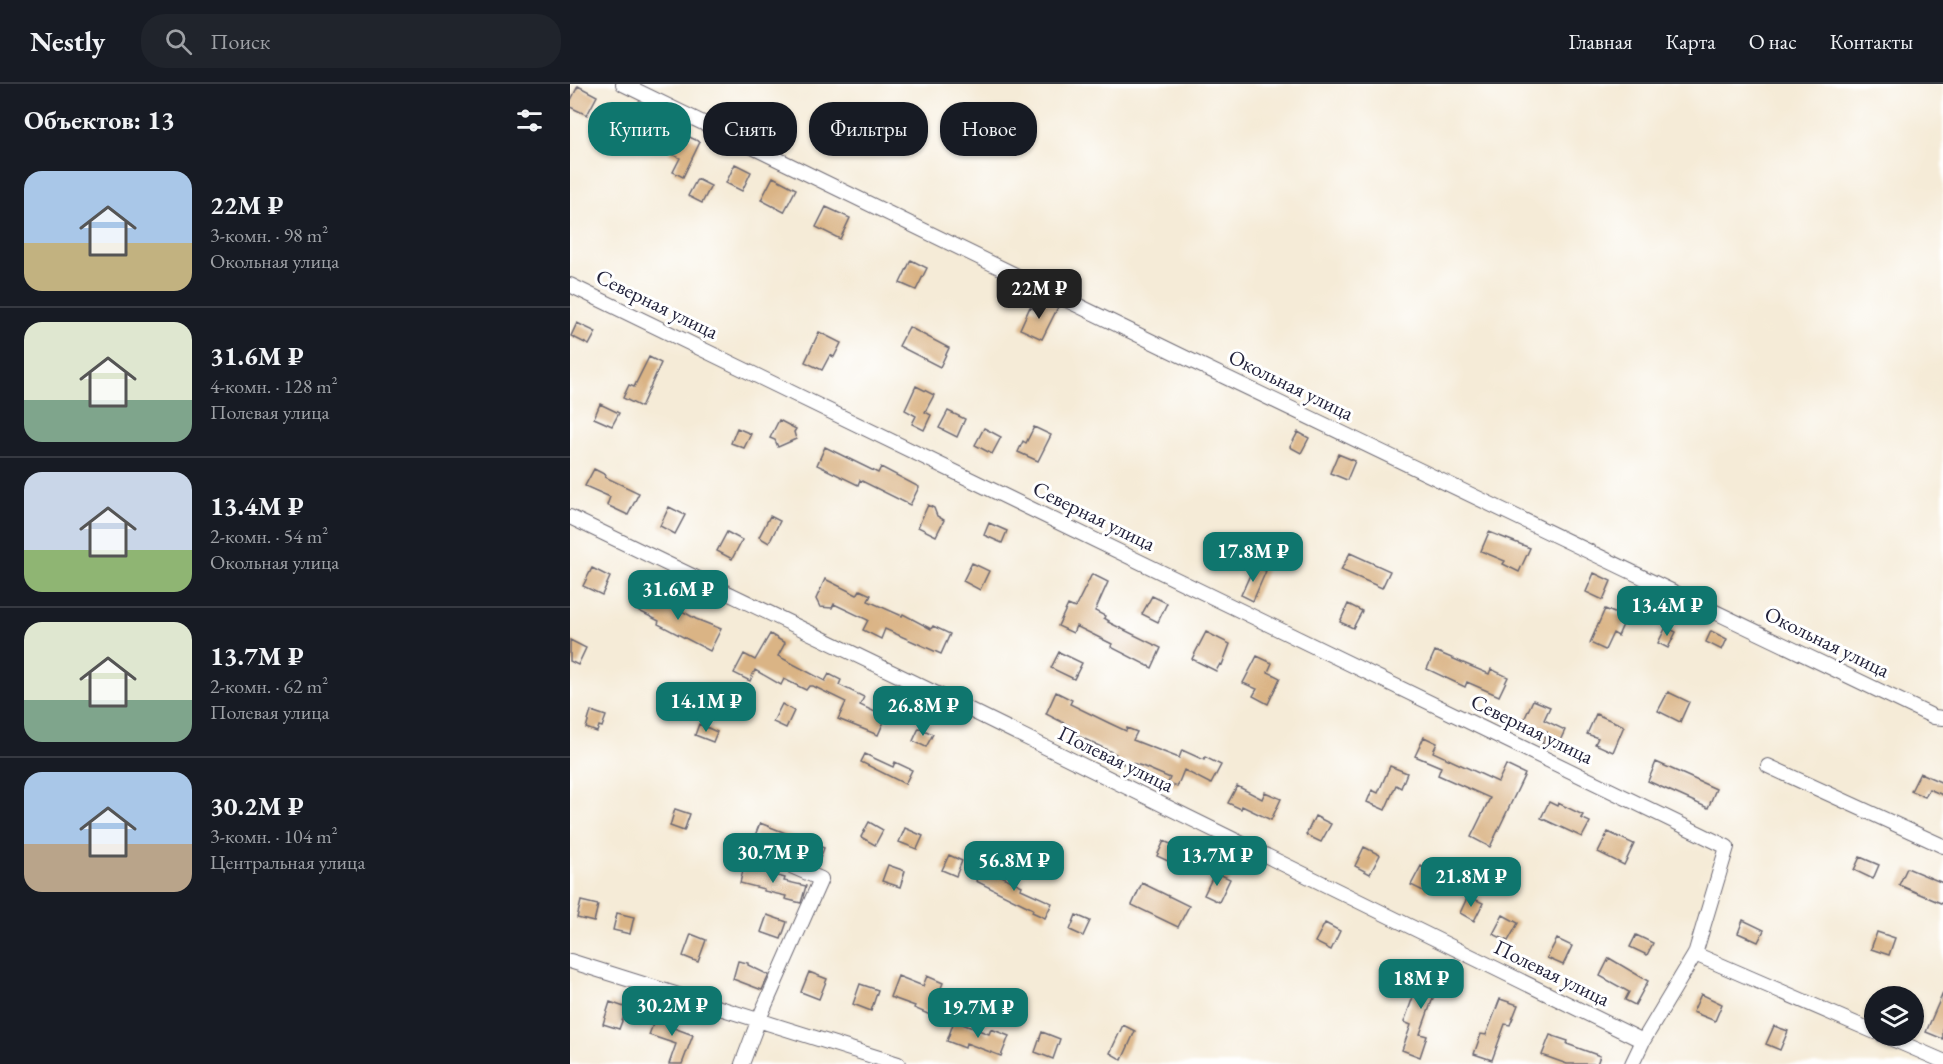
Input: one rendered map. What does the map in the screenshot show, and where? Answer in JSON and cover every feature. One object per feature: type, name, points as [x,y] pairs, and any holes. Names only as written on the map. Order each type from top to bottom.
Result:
[{"type":"street","name":"Окольная улица","points":[[623,84],[1237,383],[1934,717],[1943,718]]},
{"type":"street","name":"Северная улица","points":[[570,285],[1727,847],[1695,954]]},
{"type":"street","name":"Полевая улица","points":[[570,517],[964,707],[1643,1041]]},
{"type":"street","points":[[1768,766],[1943,846]]},
{"type":"street","points":[[742,1064],[759,1019],[821,879],[750,848]]},
{"type":"street","points":[[1632,1064],[1643,1041],[1695,954],[1864,1027]]},
{"type":"street","points":[[570,961],[898,1064]]},
{"type":"street","points":[[1908,1046],[1943,1061]]},
{"type":"building","points":[[578,86],[597,96],[594,102],[588,102],[587,115],[570,107]]},
{"type":"building","points":[[691,138],[700,142],[683,177],[673,172],[680,158],[676,156],[691,156]]},
{"type":"building","points":[[735,164],[751,172],[742,191],[726,183]]},
{"type":"building","points":[[773,177],[796,189],[784,212],[761,200]]},
{"type":"building","points":[[697,179],[711,186],[702,203],[688,196]]},
{"type":"building","points":[[826,207],[850,218],[840,239],[816,227]]},
{"type":"building","points":[[911,260],[927,268],[916,290],[900,283]]},
{"type":"building","points":[[1043,300],[1058,307],[1042,339],[1020,329],[1030,307],[1038,311]]},
{"type":"building","points":[[577,323],[596,332],[589,345],[571,336]]},
{"type":"building","points":[[909,327],[949,348],[940,367],[899,346]]},
{"type":"building","points":[[819,332],[841,343],[834,357],[830,355],[822,370],[805,362]]},
{"type":"building","points":[[649,357],[661,363],[641,407],[623,398],[629,385],[634,387]]},
{"type":"building","points":[[916,386],[934,395],[925,412],[931,415],[924,430],[912,424],[916,416],[905,410]]},
{"type":"building","points":[[600,404],[619,413],[612,426],[594,418]]},
{"type":"building","points":[[948,411],[965,419],[957,437],[939,428]]},
{"type":"building","points":[[779,420],[796,429],[794,432],[796,439],[778,447],[775,440],[770,438]]},
{"type":"building","points":[[1034,427],[1051,435],[1038,461],[1018,452],[1023,441],[1026,443]]},
{"type":"building","points":[[737,428],[751,434],[744,448],[731,443]]},
{"type":"building","points":[[984,428],[1001,437],[992,454],[975,445]]},
{"type":"building","points":[[1298,432],[1309,438],[1301,453],[1290,447]]},
{"type":"building","points":[[825,447],[878,473],[881,467],[919,487],[910,505],[860,480],[858,485],[817,465]]},
{"type":"building","points":[[1338,454],[1355,461],[1347,480],[1330,473]]},
{"type":"building","points":[[594,469],[606,475],[605,477],[639,493],[628,515],[607,505],[610,497],[585,486]]},
{"type":"building","points":[[928,505],[934,508],[937,516],[944,520],[936,536],[918,527]]},
{"type":"building","points":[[669,507],[685,515],[675,534],[660,526]]},
{"type":"building","points":[[770,516],[780,521],[769,543],[759,537]]},
{"type":"building","points":[[989,523],[1007,531],[1002,543],[984,535]]},
{"type":"building","points":[[727,532],[742,540],[732,559],[717,551]]},
{"type":"building","points":[[1489,532],[1530,548],[1519,572],[1503,564],[1505,561],[1481,551]]},
{"type":"building","points":[[1350,553],[1390,571],[1382,588],[1341,570]]},
{"type":"building","points":[[972,563],[989,571],[980,590],[963,581]]},
{"type":"building","points":[[1254,566],[1266,571],[1253,601],[1241,595]]},
{"type":"building","points":[[592,568],[610,577],[602,595],[583,586]]},
{"type":"building","points":[[1594,573],[1611,581],[1603,600],[1586,592]]},
{"type":"building","points":[[1092,574],[1108,582],[1095,611],[1105,616],[1108,622],[1161,648],[1152,668],[1076,626],[1073,633],[1058,626],[1068,605],[1075,608]]},
{"type":"building","points":[[825,579],[857,595],[860,590],[871,595],[868,601],[902,616],[903,614],[931,629],[933,626],[950,634],[941,654],[885,629],[881,639],[863,630],[868,620],[834,604],[832,608],[820,607],[816,599]]},
{"type":"building","points":[[645,590],[696,619],[721,629],[710,651],[658,624],[659,621],[635,609]]},
{"type":"building","points":[[1152,596],[1167,603],[1158,622],[1142,614]]},
{"type":"building","points":[[1348,604],[1362,611],[1353,628],[1340,622]]},
{"type":"building","points":[[1605,609],[1626,618],[1618,636],[1613,633],[1605,650],[1590,643]]},
{"type":"building","points":[[1666,627],[1676,632],[1668,648],[1658,643]]},
{"type":"building","points":[[1711,631],[1727,639],[1722,650],[1706,642]]},
{"type":"building","points":[[1206,632],[1230,644],[1222,665],[1220,664],[1216,671],[1192,659]]},
{"type":"building","points":[[770,634],[785,643],[778,656],[825,681],[829,674],[841,680],[839,685],[864,697],[860,705],[886,717],[878,735],[838,719],[846,702],[813,686],[809,686],[806,690],[784,679],[781,685],[755,670],[750,681],[734,673],[744,654],[755,660]]},
{"type":"building","points":[[570,640],[586,648],[578,665],[570,661]]},
{"type":"building","points":[[1435,651],[1489,674],[1491,669],[1508,677],[1499,696],[1467,682],[1465,687],[1427,669]]},
{"type":"building","points":[[1059,652],[1082,663],[1074,679],[1051,668]]},
{"type":"building","points":[[1257,656],[1272,663],[1268,672],[1280,678],[1268,704],[1253,696],[1257,689],[1243,683]]},
{"type":"building","points":[[1056,692],[1072,700],[1070,704],[1126,731],[1127,728],[1137,732],[1133,740],[1179,758],[1182,750],[1221,765],[1211,784],[1184,770],[1177,787],[1168,783],[1170,778],[1142,766],[1124,761],[1123,764],[1113,760],[1116,754],[1072,733],[1074,728],[1046,714]]},
{"type":"building","points":[[1668,692],[1689,702],[1680,722],[1658,711]]},
{"type":"building","points":[[1533,700],[1550,707],[1544,720],[1565,730],[1556,749],[1542,743],[1547,732],[1523,722]]},
{"type":"building","points":[[782,704],[794,711],[786,728],[773,722]]},
{"type":"building","points":[[591,711],[606,716],[602,727],[599,726],[597,732],[586,728]]},
{"type":"building","points":[[1596,714],[1624,726],[1613,752],[1595,744],[1598,738],[1587,734]]},
{"type":"building","points":[[699,724],[717,732],[713,742],[695,735]]},
{"type":"building","points":[[919,728],[933,734],[926,747],[913,741]]},
{"type":"building","points":[[1424,737],[1437,743],[1433,752],[1498,782],[1506,765],[1525,774],[1490,847],[1471,837],[1490,798],[1438,775],[1441,767],[1415,756]]},
{"type":"building","points":[[865,754],[893,767],[895,762],[912,770],[905,784],[861,762]]},
{"type":"building","points":[[1656,762],[1716,789],[1708,808],[1648,781]]},
{"type":"building","points":[[1390,766],[1407,773],[1401,788],[1396,785],[1385,810],[1367,802],[1372,790],[1378,793]]},
{"type":"building","points":[[1920,773],[1943,783],[1943,795],[1929,789],[1925,797],[1911,791]]},
{"type":"building","points":[[1237,786],[1262,799],[1265,792],[1281,799],[1271,820],[1242,806],[1241,809],[1228,803]]},
{"type":"building","points":[[1549,802],[1557,806],[1558,803],[1583,815],[1581,818],[1590,822],[1582,837],[1541,818]]},
{"type":"building","points":[[675,809],[690,814],[684,831],[670,826]]},
{"type":"building","points":[[1315,816],[1331,824],[1321,842],[1306,835]]},
{"type":"building","points":[[869,822],[883,830],[875,845],[861,837]]},
{"type":"building","points":[[760,823],[824,848],[818,864],[754,838]]},
{"type":"building","points":[[905,828],[923,836],[917,849],[899,842]]},
{"type":"building","points":[[1608,832],[1634,844],[1624,865],[1598,852]]},
{"type":"building","points":[[1164,841],[1177,847],[1170,862],[1157,856]]},
{"type":"building","points":[[1364,847],[1380,855],[1370,874],[1355,866]]},
{"type":"building","points":[[949,855],[962,861],[956,876],[942,870]]},
{"type":"building","points":[[1860,857],[1879,865],[1873,879],[1854,870]]},
{"type":"building","points":[[888,865],[905,871],[900,887],[882,881]]},
{"type":"building","points":[[744,866],[785,878],[784,881],[806,886],[801,903],[785,899],[786,896],[740,883]]},
{"type":"building","points":[[1421,866],[1436,874],[1427,893],[1411,885]]},
{"type":"building","points":[[983,867],[1022,886],[1021,889],[1052,903],[1045,918],[1032,912],[1033,909],[976,881]]},
{"type":"building","points":[[1907,868],[1943,883],[1943,904],[1899,885]]},
{"type":"building","points":[[1215,872],[1230,879],[1219,902],[1204,895]]},
{"type":"building","points":[[1142,883],[1189,906],[1178,927],[1132,905]]},
{"type":"building","points":[[1468,896],[1483,903],[1474,921],[1460,913]]},
{"type":"building","points":[[581,901],[598,905],[594,922],[577,918]]},
{"type":"building","points":[[617,913],[634,917],[630,934],[613,930]]},
{"type":"building","points":[[767,915],[787,922],[781,939],[761,932]]},
{"type":"building","points":[[1076,915],[1090,921],[1083,936],[1070,930]]},
{"type":"building","points":[[1503,915],[1518,923],[1508,941],[1493,934]]},
{"type":"building","points":[[1743,920],[1764,930],[1758,942],[1738,933]]},
{"type":"building","points":[[1325,923],[1340,931],[1331,950],[1315,942]]},
{"type":"building","points":[[1877,932],[1895,938],[1889,955],[1871,949]]},
{"type":"building","points":[[691,934],[706,940],[698,962],[683,956]]},
{"type":"building","points":[[1636,935],[1653,943],[1647,955],[1630,947]]},
{"type":"building","points":[[1557,939],[1572,946],[1563,965],[1547,958]]},
{"type":"building","points":[[1609,958],[1648,981],[1635,1005],[1625,1000],[1629,992],[1600,976]]},
{"type":"building","points":[[738,961],[748,963],[769,975],[762,990],[733,979]]},
{"type":"building","points":[[1424,966],[1442,973],[1420,1034],[1427,1036],[1420,1057],[1402,1050],[1411,1025],[1404,1022]]},
{"type":"building","points":[[809,972],[827,979],[819,999],[801,992]]},
{"type":"building","points":[[898,976],[923,986],[927,976],[943,983],[930,1015],[914,1008],[915,1006],[890,997]]},
{"type":"building","points":[[860,984],[878,990],[871,1011],[853,1004]]},
{"type":"building","points":[[1943,993],[1943,1039],[1926,1032]]},
{"type":"building","points":[[1701,994],[1722,1004],[1715,1021],[1693,1012]]},
{"type":"building","points":[[1500,999],[1518,1005],[1510,1025],[1505,1024],[1492,1060],[1474,1054],[1481,1034],[1486,1035]]},
{"type":"building","points":[[610,1002],[627,1008],[619,1029],[603,1024]]},
{"type":"building","points":[[657,1013],[674,1019],[671,1027],[693,1035],[682,1064],[669,1064],[676,1044],[649,1035]]},
{"type":"building","points":[[954,1021],[989,1034],[991,1029],[1009,1036],[1001,1056],[966,1043],[965,1048],[947,1041]]},
{"type":"building","points":[[1123,1025],[1135,1031],[1122,1060],[1110,1053]]},
{"type":"building","points":[[1774,1026],[1788,1031],[1780,1050],[1766,1044]]},
{"type":"building","points":[[1042,1032],[1060,1039],[1053,1059],[1035,1052]]},
{"type":"building","points":[[1550,1035],[1600,1056],[1597,1064],[1567,1064],[1542,1055]]}]
